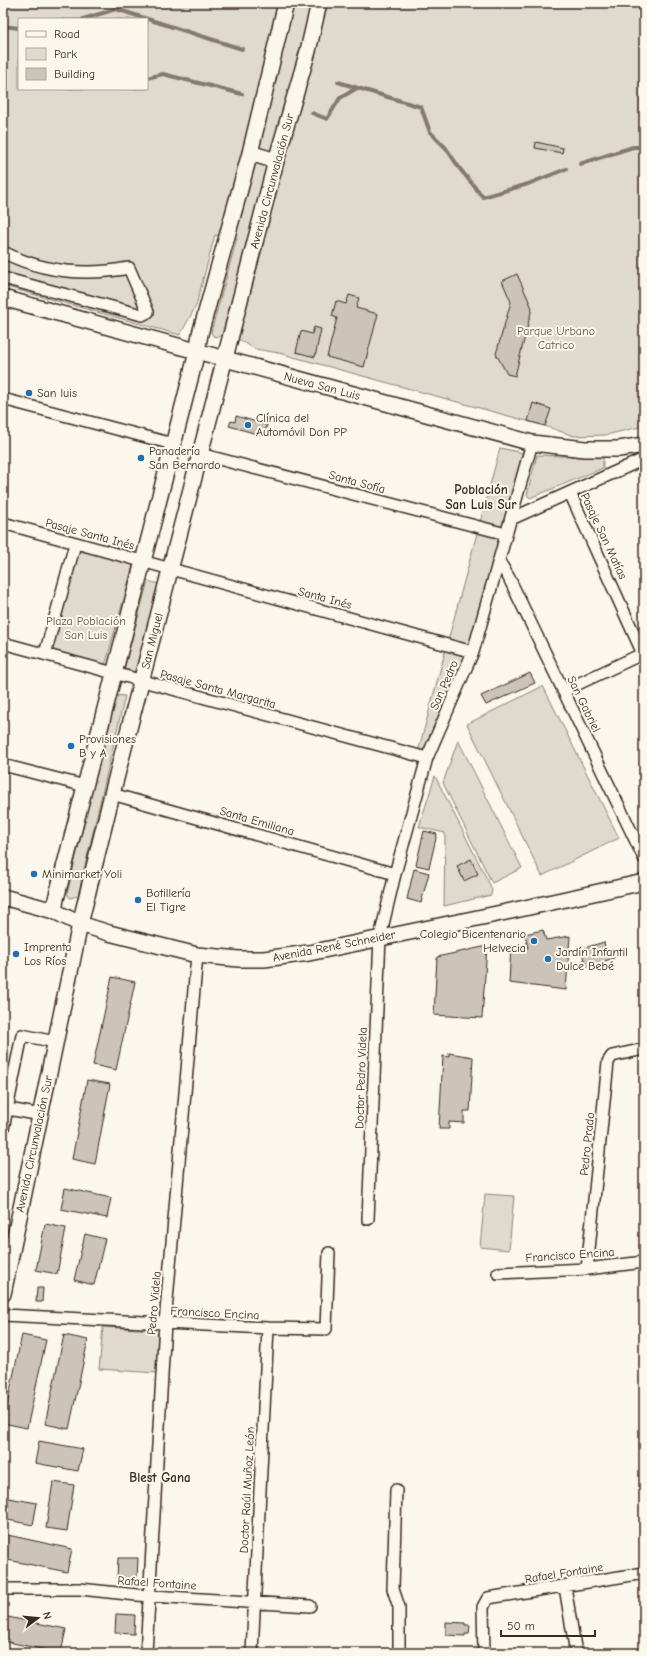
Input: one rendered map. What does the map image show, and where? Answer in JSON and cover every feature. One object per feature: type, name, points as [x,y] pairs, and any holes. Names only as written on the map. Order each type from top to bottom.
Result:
[{"type":"main road","points":[[54,911],[197,352],[200,334],[250,153],[286,3]]},
{"type":"main road","name":"Avenida Circunvalación Sur","points":[[225,359],[276,161],[308,51],[319,3]]},
{"type":"main road","points":[[250,153],[276,161]]},
{"type":"main road","name":"Nueva San Luis","points":[[3,298],[532,443],[585,449],[619,450],[644,445]]},
{"type":"main road","name":"San Miguel","points":[[80,924],[112,794],[225,359]]},
{"type":"main road","name":"Avenida René Schneider","points":[[3,898],[54,911],[80,924],[109,933],[197,955],[239,959],[274,958],[309,953],[380,937],[504,913],[644,882]]},
{"type":"main road","name":"Avenida Circunvalación Sur","points":[[3,1294],[80,924]]},
{"type":"street","points":[[3,252],[31,264],[66,271],[97,273],[128,268],[148,312],[142,315],[3,278]]},
{"type":"street","points":[[3,398],[173,444]]},
{"type":"street","name":"San Pedro","points":[[380,937],[395,874],[427,758],[473,652],[532,443]]},
{"type":"street","name":"Santa Sofía","points":[[200,454],[506,534]]},
{"type":"street","points":[[511,519],[644,459]]},
{"type":"street","name":"Pasaje San Matías","points":[[570,493],[644,654]]},
{"type":"street","name":"Pasaje Santa Inés","points":[[3,523],[75,544],[171,569]]},
{"type":"street","points":[[45,654],[75,544]]},
{"type":"street","name":"San Gabriel","points":[[499,561],[509,578],[644,858]]},
{"type":"street","name":"Santa Inés","points":[[171,569],[473,652]]},
{"type":"street","name":"Pasaje Santa Margarita","points":[[3,643],[142,682],[427,758]]},
{"type":"street","points":[[563,691],[644,654]]},
{"type":"street","points":[[3,765],[85,786]]},
{"type":"street","name":"Santa Emiliana","points":[[112,794],[395,874]]},
{"type":"street","name":"Doctor Pedro Videla","points":[[368,1219],[380,937]]},
{"type":"street","name":"Pedro Videla","points":[[146,1653],[148,1596],[165,1323],[197,955]]},
{"type":"street","points":[[3,1129],[5,1109],[22,1035],[55,1042]]},
{"type":"street","name":"Pedro Prado","points":[[587,1269],[608,1062],[612,1056],[644,1049]]},
{"type":"street","points":[[5,1109],[41,1115]]},
{"type":"street","name":"Francisco Encina","points":[[3,1315],[268,1328],[326,1329],[329,1253]]},
{"type":"street","name":"Francisco Encina","points":[[498,1273],[587,1269],[644,1262]]},
{"type":"street","name":"Doctor Raúl Muñoz León","points":[[252,1653],[268,1328]]},
{"type":"street","points":[[396,1490],[393,1589],[400,1607],[399,1653]]},
{"type":"street","name":"Rafael Fontaine","points":[[484,1653],[483,1607],[488,1598],[565,1587],[644,1573]]},
{"type":"street","points":[[565,1587],[576,1653]]},
{"type":"street","name":"Rafael Fontaine","points":[[3,1590],[80,1589],[148,1596],[310,1606]]},
{"type":"green space","name":"Parque Urbano Catrico","points":[[3,3],[644,3],[644,426],[606,435],[574,436],[545,426],[279,353],[255,349],[238,339],[264,242],[248,240],[222,335],[218,337],[213,336],[211,332],[237,238],[215,235],[196,306],[180,335],[3,286]]},
{"type":"green space","points":[[500,448],[523,453],[497,554],[462,668],[422,753],[418,752]]},
{"type":"green space","points":[[537,455],[603,458],[603,468],[530,498],[527,495]]},
{"type":"green space","name":"Plaza Población San Luis","points":[[80,548],[134,562],[105,666],[50,652]]},
{"type":"green space","points":[[148,581],[159,584],[135,672],[124,669]]},
{"type":"green space","points":[[543,686],[619,838],[542,876],[467,724]]},
{"type":"green space","points":[[115,695],[125,696],[78,896],[70,898],[67,894]]},
{"type":"green space","points":[[458,740],[522,868],[492,883],[443,783]]},
{"type":"green space","points":[[435,776],[492,889],[491,895],[444,906],[445,833],[419,827]]},
{"type":"green space","points":[[485,1194],[514,1196],[509,1250],[480,1247]]},
{"type":"green space","points":[[103,1327],[155,1330],[158,1337],[156,1373],[99,1369]]},
{"type":"building","points":[[536,142],[563,148],[562,153],[535,148]]},
{"type":"building","points":[[517,274],[532,308],[515,376],[507,374],[496,354],[511,302],[502,281]]},
{"type":"building","points":[[349,295],[359,298],[356,308],[378,314],[364,367],[327,357],[337,318],[332,316],[336,301],[346,304]]},
{"type":"building","points":[[314,327],[321,329],[315,357],[296,352],[301,331],[312,334]]},
{"type":"building","points":[[533,403],[551,409],[545,426],[528,421]]},
{"type":"building","name":"Clínica del Automóvil Don PP","points":[[236,416],[267,425],[264,436],[229,426],[231,421],[235,422]]},
{"type":"building","points":[[530,673],[535,683],[486,705],[481,696]]},
{"type":"building","points":[[424,831],[437,834],[429,868],[416,865]]},
{"type":"building","points":[[471,859],[478,874],[464,881],[457,866]]},
{"type":"building","points":[[414,869],[429,873],[421,903],[407,899]]},
{"type":"building","points":[[543,930],[546,940],[570,936],[566,990],[509,983],[511,946],[528,948],[525,934]]},
{"type":"building","points":[[604,942],[606,952],[612,950],[614,958],[586,967],[581,949]]},
{"type":"building","points":[[487,946],[482,1018],[434,1015],[437,957]]},
{"type":"building","points":[[112,977],[135,982],[116,1070],[93,1065]]},
{"type":"building","points":[[449,1053],[473,1057],[470,1111],[464,1111],[464,1123],[449,1122],[449,1129],[439,1129],[443,1056],[449,1057]]},
{"type":"building","points":[[87,1080],[110,1084],[95,1164],[72,1159]]},
{"type":"building","points":[[65,1188],[111,1198],[107,1218],[61,1209]]},
{"type":"building","points":[[45,1224],[66,1228],[57,1274],[36,1270]]},
{"type":"building","points":[[85,1234],[105,1239],[94,1285],[74,1280]]},
{"type":"building","points":[[37,1288],[43,1288],[42,1302],[36,1302]]},
{"type":"building","points":[[22,1335],[46,1340],[27,1428],[3,1423]]},
{"type":"building","points":[[64,1335],[88,1340],[69,1429],[45,1424]]},
{"type":"building","points":[[39,1441],[83,1449],[78,1471],[35,1463]]},
{"type":"building","points":[[53,1482],[74,1485],[67,1531],[46,1528]]},
{"type":"building","points":[[3,1497],[37,1503],[33,1525],[3,1519]]},
{"type":"building","points":[[3,1534],[72,1549],[67,1572],[3,1559]]},
{"type":"building","points":[[118,1558],[138,1558],[137,1579],[117,1578]]},
{"type":"building","points":[[116,1614],[135,1615],[134,1634],[115,1633]]},
{"type":"building","points":[[3,1616],[66,1629],[61,1653],[3,1641]]},
{"type":"building","points":[[446,1622],[465,1623],[465,1625],[470,1625],[469,1634],[465,1634],[465,1636],[446,1635]]},
{"type":"waterway","points":[[86,18],[116,9],[144,18]]},
{"type":"waterway","points":[[148,19],[242,49]]},
{"type":"waterway","points":[[3,26],[18,28]]},
{"type":"waterway","points":[[148,78],[163,74],[242,94]]},
{"type":"waterway","points":[[338,82],[421,107],[430,132],[446,148],[460,169],[483,197],[528,184],[566,169]]},
{"type":"waterway","points":[[312,113],[327,119],[340,98],[357,88]]},
{"type":"waterway","points":[[580,164],[633,147],[644,147]]},
{"type":"place","name":"San luis","points":[[29,393]]},
{"type":"place","name":"Clínica del Automóvil Don PP","points":[[248,425]]},
{"type":"place","name":"Panadería San Bernardo","points":[[141,458]]},
{"type":"place","name":"Provisiones B y A","points":[[71,746]]},
{"type":"place","name":"Minimarket Yoli","points":[[34,874]]},
{"type":"place","name":"Botillería El Tigre","points":[[138,900]]},
{"type":"place","name":"Colegio Bicentenario Helvecia","points":[[534,941]]},
{"type":"place","name":"Imprenta Los Ríos","points":[[16,954]]},
{"type":"place","name":"Jardín Infantil Dulce Bebé","points":[[548,959]]},
{"type":"district","name":"Población San Luis Sur","points":[[481,496]]},
{"type":"district","name":"Blest Gana","points":[[160,1477]]}]
